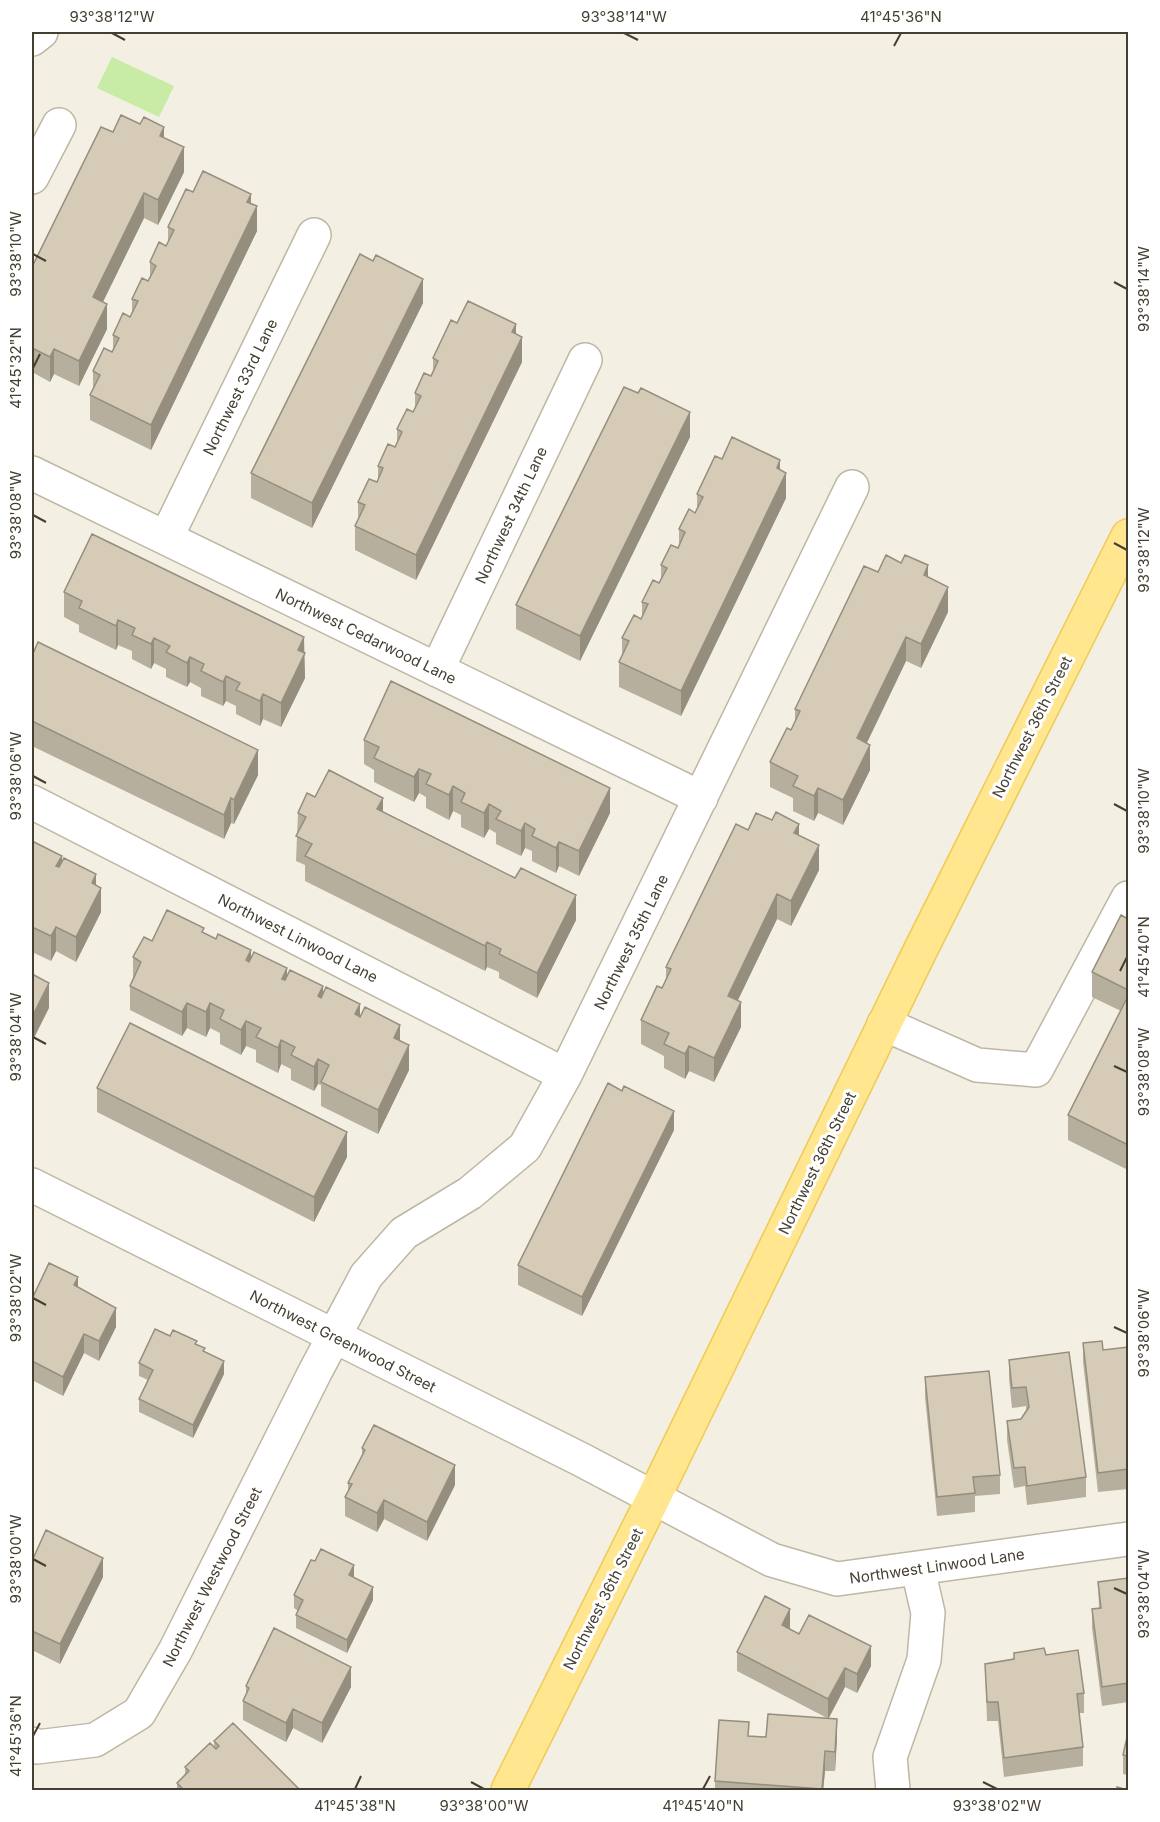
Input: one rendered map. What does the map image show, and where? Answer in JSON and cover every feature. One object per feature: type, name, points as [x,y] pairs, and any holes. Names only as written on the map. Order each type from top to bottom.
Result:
[{"type":"main road","name":"Northwest 36th Street","points":[[508,1791],[884,1024],[1119,579],[1128,536]]},
{"type":"street","points":[[32,39],[41,32]]},
{"type":"street","points":[[32,177],[59,125]]},
{"type":"street","name":"Northwest 33rd Lane","points":[[166,538],[314,235]]},
{"type":"street","name":"Northwest 34th Lane","points":[[437,670],[585,360]]},
{"type":"street","name":"Northwest Cedarwood Lane","points":[[32,473],[701,798]]},
{"type":"street","name":"Northwest 35th Lane","points":[[334,1336],[366,1276],[404,1233],[470,1193],[525,1147],[565,1075],[852,487]]},
{"type":"street","name":"Northwest Linwood Lane","points":[[32,802],[565,1075]]},
{"type":"street","points":[[884,1024],[977,1065],[1036,1070],[1128,898]]},
{"type":"street","name":"Northwest Greenwood Street","points":[[32,1185],[654,1497]]},
{"type":"street","name":"Northwest Westwood Street","points":[[32,1744],[37,1747],[95,1740],[139,1713],[175,1652],[334,1336]]},
{"type":"street","name":"Northwest Linwood Lane","points":[[654,1497],[772,1560],[837,1579],[1128,1539]]},
{"type":"street","points":[[893,1791],[890,1757],[924,1660],[928,1613],[918,1569]]},
{"type":"green space","points":[[112,57],[174,86],[159,117],[97,88]]},
{"type":"building","points":[[121,115],[140,124],[144,117],[164,127],[160,136],[184,147],[158,200],[144,193],[93,297],[107,304],[79,361],[54,349],[50,357],[32,348],[32,267],[101,127],[113,132]]},
{"type":"building","points":[[203,171],[251,194],[247,202],[257,206],[151,425],[90,395],[100,375],[93,371],[104,348],[112,352],[119,338],[113,335],[123,313],[130,317],[138,301],[132,299],[142,278],[148,281],[156,266],[150,262],[159,242],[166,246],[174,230],[168,227],[186,189],[193,192]]},
{"type":"building","points":[[360,254],[373,261],[376,255],[423,279],[312,503],[251,473]]},
{"type":"building","points":[[468,301],[516,324],[512,332],[522,337],[416,555],[355,526],[365,505],[358,502],[369,479],[377,482],[383,468],[378,466],[388,444],[395,447],[402,432],[397,429],[407,409],[413,412],[421,396],[415,393],[424,373],[431,376],[438,361],[433,358],[451,320],[457,323]]},
{"type":"building","points":[[624,387],[638,393],[641,388],[690,412],[580,636],[516,605]]},
{"type":"building","points":[[732,437],[780,460],[777,468],[786,473],[681,691],[619,662],[629,641],[622,638],[634,615],[641,619],[648,604],[642,602],[653,580],[659,583],[667,568],[661,565],[671,545],[678,548],[685,532],[679,529],[689,509],[695,513],[703,497],[697,494],[715,456],[722,459]]},
{"type":"building","points":[[92,534],[304,637],[298,650],[305,653],[281,703],[263,694],[260,701],[236,690],[240,683],[226,676],[223,682],[201,671],[204,664],[190,657],[187,663],[166,652],[170,646],[154,638],[151,644],[132,635],[135,628],[118,620],[116,626],[79,608],[82,601],[64,592]]},
{"type":"building","points":[[886,555],[901,563],[905,555],[928,565],[924,575],[948,587],[921,644],[906,637],[857,738],[870,745],[843,800],[818,788],[814,796],[793,786],[798,776],[770,762],[787,728],[791,730],[800,711],[795,709],[864,566],[878,572]]},
{"type":"building","points":[[38,642],[258,750],[234,800],[231,798],[224,815],[32,721],[32,656]]},
{"type":"building","points":[[391,681],[610,788],[579,851],[559,842],[556,848],[532,836],[535,829],[525,823],[521,831],[496,819],[501,811],[489,804],[484,813],[461,802],[465,793],[453,786],[449,795],[426,784],[431,774],[419,769],[414,777],[374,758],[379,747],[364,740]]},
{"type":"building","points":[[329,770],[383,798],[377,809],[515,878],[521,868],[576,895],[537,973],[499,954],[501,949],[487,942],[485,946],[305,856],[312,844],[296,836],[306,817],[298,813],[307,793],[315,797]]},
{"type":"building","points":[[776,812],[799,824],[794,833],[819,845],[791,901],[777,894],[728,996],[741,1002],[714,1058],[689,1046],[685,1054],[664,1044],[669,1033],[641,1020],[657,986],[662,988],[671,969],[666,967],[736,824],[748,830],[756,813],[772,820]]},
{"type":"building","points":[[32,841],[62,856],[56,866],[59,867],[64,858],[96,874],[92,883],[101,888],[76,937],[56,927],[51,936],[32,927]]},
{"type":"building","points":[[167,910],[204,928],[202,932],[216,939],[218,934],[251,950],[246,960],[249,962],[254,952],[287,968],[282,979],[285,980],[290,970],[323,986],[318,996],[321,998],[326,987],[360,1004],[355,1014],[360,1017],[365,1007],[400,1025],[394,1038],[409,1045],[378,1110],[321,1082],[329,1065],[318,1059],[314,1067],[291,1055],[295,1047],[281,1040],[278,1048],[256,1037],[261,1028],[246,1021],[241,1030],[220,1019],[224,1010],[210,1003],[206,1012],[187,1003],[182,1012],[130,986],[141,962],[133,957],[144,937],[152,941]]},
{"type":"building","points":[[1121,915],[1128,919],[1128,990],[1092,972]]},
{"type":"building","points":[[32,974],[49,983],[32,1017]]},
{"type":"building","points":[[1128,996],[1128,1145],[1068,1115]]},
{"type":"building","points":[[130,1023],[347,1132],[314,1197],[97,1088]]},
{"type":"building","points":[[608,1083],[622,1091],[624,1086],[674,1111],[582,1297],[518,1265]]},
{"type":"building","points":[[49,1263],[78,1277],[74,1285],[116,1308],[99,1341],[84,1334],[63,1377],[32,1361],[32,1299]]},
{"type":"building","points":[[155,1329],[170,1336],[173,1330],[197,1341],[195,1344],[205,1348],[203,1351],[224,1361],[193,1425],[139,1399],[153,1370],[139,1363]]},
{"type":"building","points":[[1102,1341],[1103,1350],[1128,1347],[1128,1469],[1098,1473],[1083,1343]]},
{"type":"building","points":[[1069,1352],[1086,1477],[1027,1486],[1025,1467],[1014,1468],[1007,1421],[1021,1419],[1029,1407],[1026,1387],[1012,1388],[1009,1360]]},
{"type":"building","points":[[989,1371],[1000,1475],[973,1477],[975,1493],[937,1497],[925,1377]]},
{"type":"building","points":[[374,1425],[455,1465],[427,1522],[384,1500],[377,1513],[345,1497],[352,1484],[348,1483],[365,1450],[362,1448]]},
{"type":"building","points":[[46,1530],[103,1558],[60,1644],[32,1631],[32,1561]]},
{"type":"building","points":[[321,1549],[354,1565],[349,1575],[373,1587],[347,1640],[296,1615],[303,1600],[294,1595],[311,1560],[315,1561]]},
{"type":"building","points":[[1128,1578],[1128,1683],[1102,1687],[1092,1609],[1101,1608],[1098,1582]]},
{"type":"building","points":[[765,1596],[790,1609],[782,1625],[799,1634],[809,1615],[871,1646],[857,1674],[845,1668],[828,1699],[737,1652]]},
{"type":"building","points":[[274,1628],[351,1667],[322,1723],[293,1709],[286,1723],[243,1701],[249,1688],[246,1686]]},
{"type":"building","points":[[1044,1648],[1046,1655],[1078,1650],[1084,1693],[1077,1694],[1083,1747],[1004,1758],[998,1702],[987,1702],[985,1664],[1014,1659],[1014,1653]]},
{"type":"building","points":[[768,1714],[837,1719],[835,1752],[825,1751],[822,1789],[715,1781],[719,1720],[749,1722],[748,1736],[766,1737]]},
{"type":"building","points":[[233,1723],[300,1791],[185,1791],[177,1783],[189,1771],[185,1767],[210,1743],[216,1749],[219,1746],[214,1741]]},
{"type":"building","points":[[1128,1733],[1128,1756],[1123,1755]]},
{"type":"building","points":[[1117,1787],[1128,1790],[1128,1791],[1117,1791]]}]
